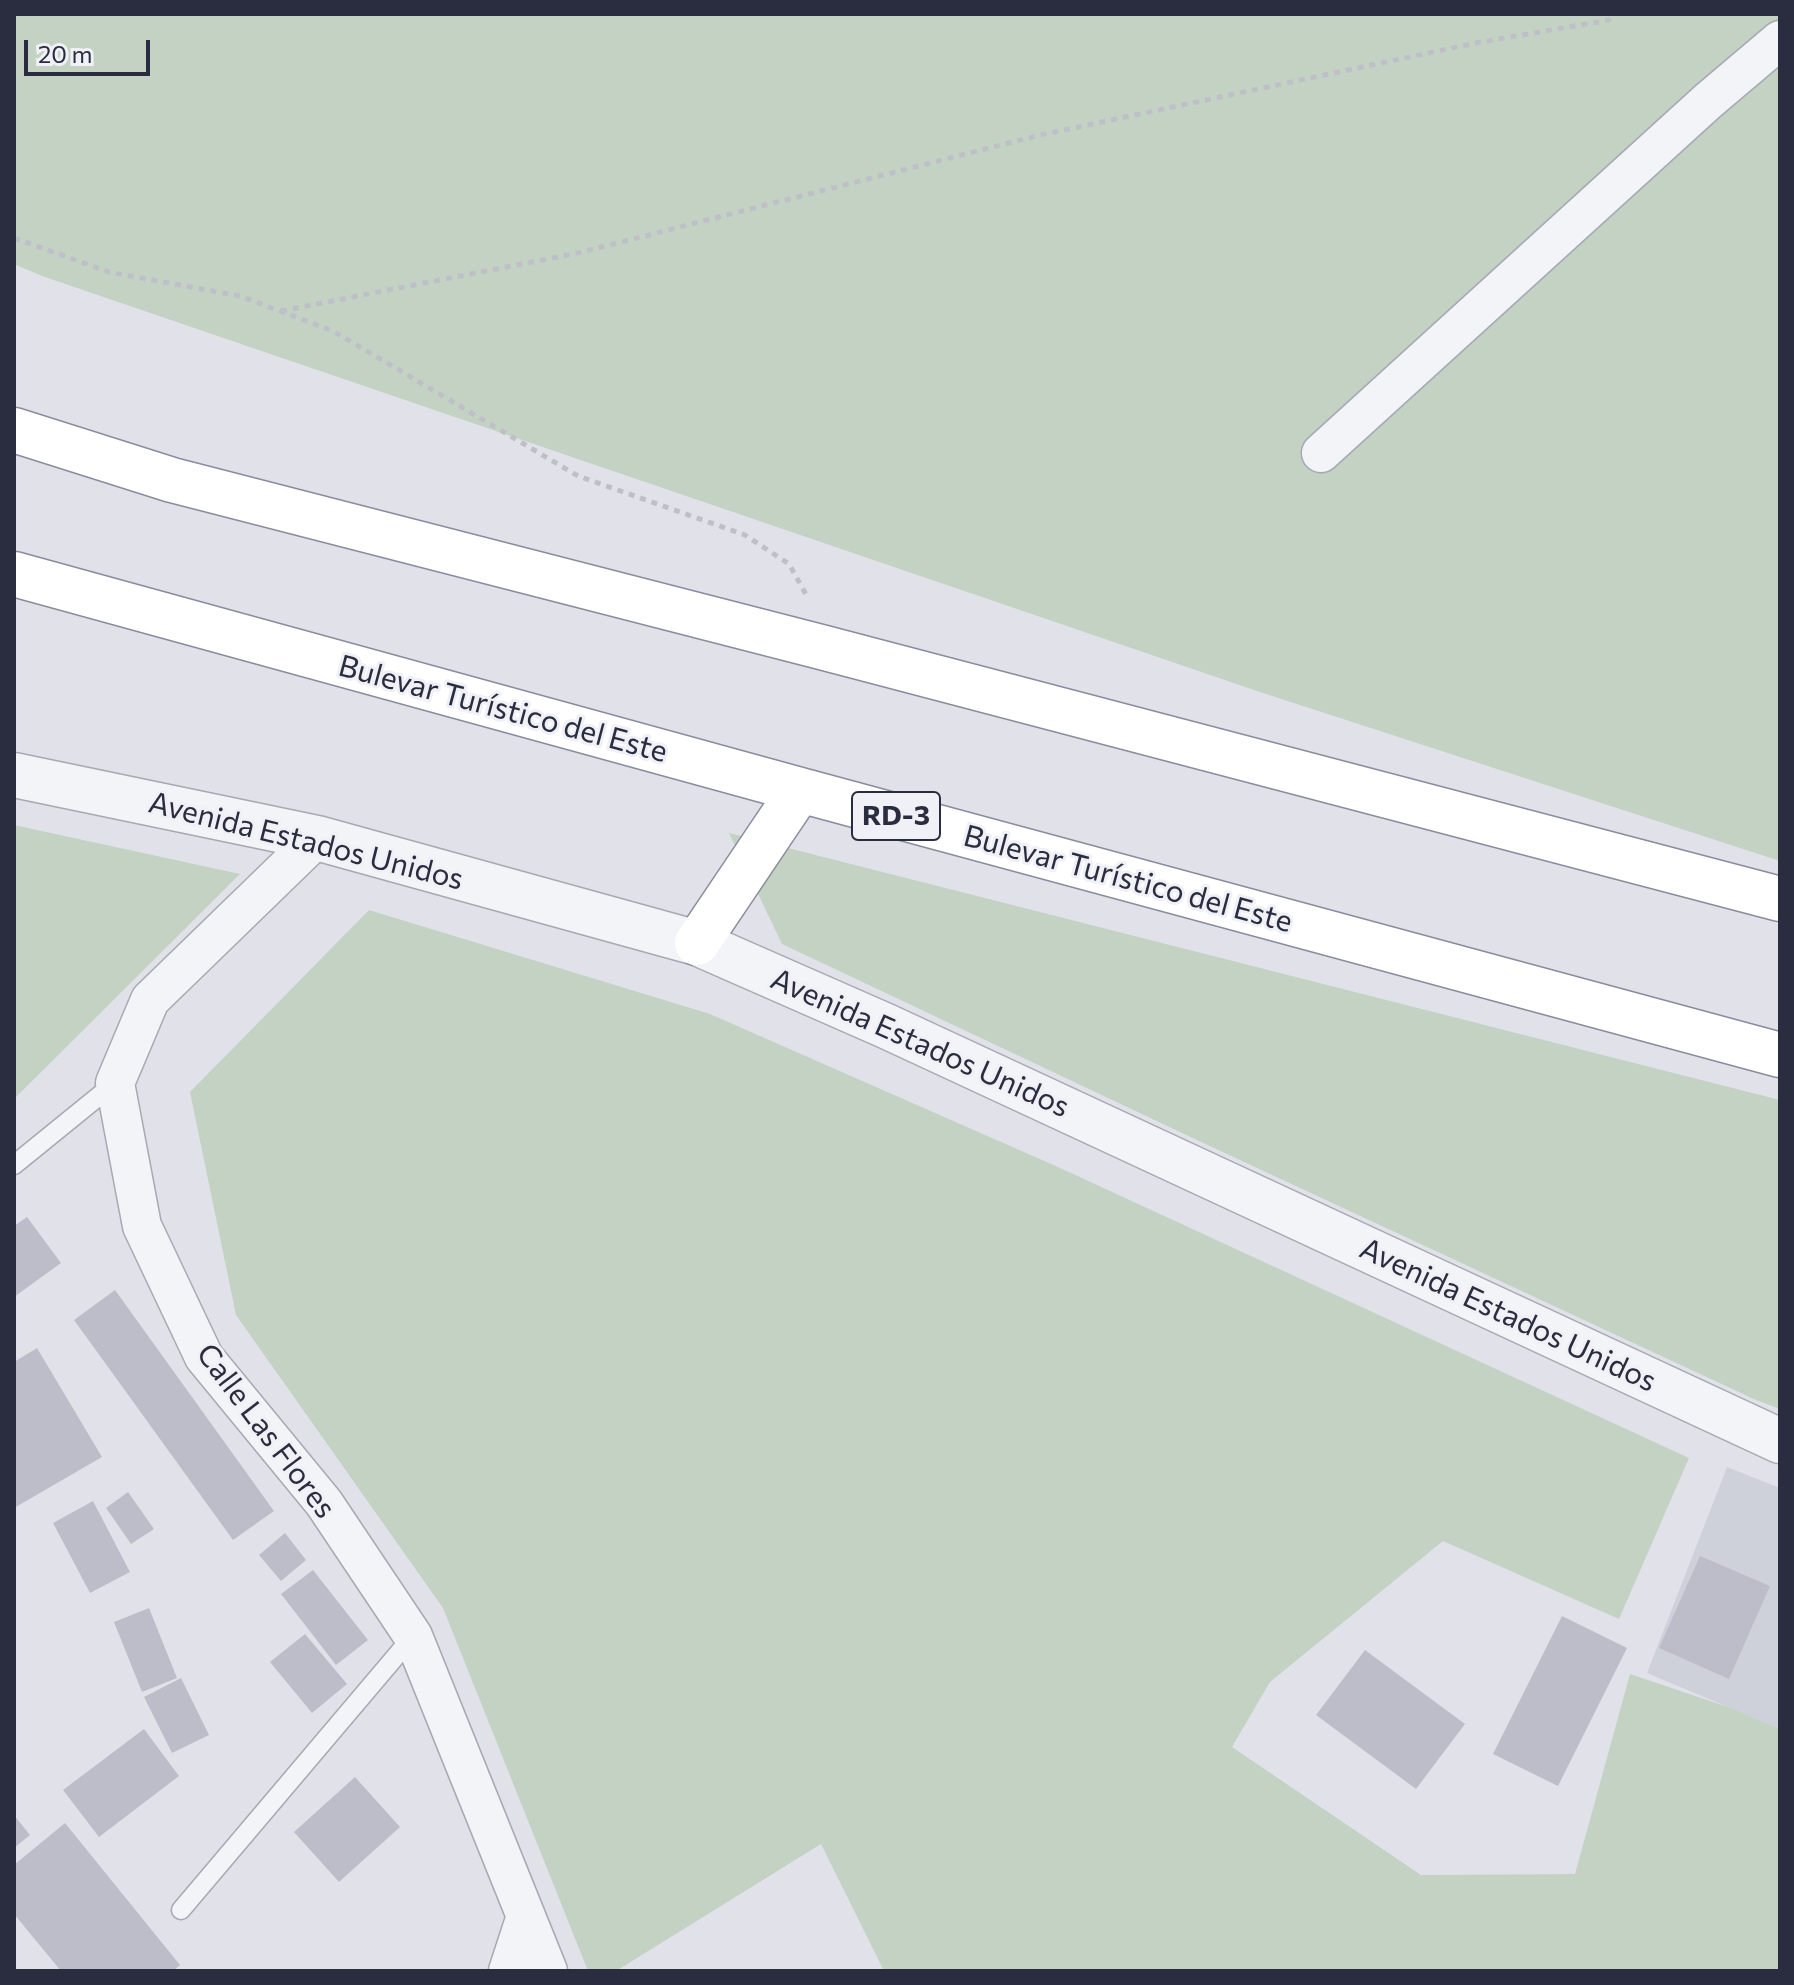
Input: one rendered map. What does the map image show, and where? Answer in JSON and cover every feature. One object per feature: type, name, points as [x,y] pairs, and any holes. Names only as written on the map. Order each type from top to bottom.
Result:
[{"type":"highway","points":[[14,430],[172,480],[1780,899]]},
{"type":"highway","name":"Bulevar Turístico del Este","points":[[14,574],[1780,1055]]},
{"type":"highway","points":[[697,943],[800,790]]},
{"type":"street","points":[[1321,453],[1696,112],[1780,40]]},
{"type":"street","name":"Avenida Estados Unidos","points":[[14,775],[317,838],[697,943],[900,1033],[1780,1441]]},
{"type":"street","points":[[115,1083],[150,1000],[317,838]]},
{"type":"street","name":"Calle Las Flores","points":[[115,1083],[142,1226],[204,1357],[324,1503],[413,1636],[548,1971]]},
{"type":"street","points":[[508,1971],[526,1916]]},
{"type":"lane","points":[[14,1165],[115,1083]]},
{"type":"lane","points":[[181,1910],[413,1636]]},
{"type":"path","points":[[281,311],[578,253],[1040,135],[1476,43],[1609,20],[1614,14]]},
{"type":"path","points":[[14,238],[109,272],[240,296],[333,331],[578,476],[745,535],[789,564],[811,603],[821,647]]},
{"type":"shaded area","points":[[1727,1467],[1780,1488],[1780,1729],[1647,1673]]},
{"type":"green space","points":[[14,14],[1780,14],[1780,861],[1260,692],[14,264]]},
{"type":"green space","points":[[14,825],[240,874],[14,1099]]},
{"type":"green space","points":[[729,833],[1780,1100],[1780,1409],[1199,1141],[782,944]]},
{"type":"green space","points":[[369,910],[710,1014],[1058,1167],[1689,1458],[1619,1619],[1443,1541],[1270,1682],[1232,1747],[1421,1875],[1575,1874],[1630,1674],[1731,1708],[1780,1729],[1780,1971],[884,1971],[821,1844],[616,1971],[588,1971],[443,1608],[236,1315],[190,1092]]},
{"type":"building","points":[[27,1217],[61,1263],[14,1297],[14,1226]]},
{"type":"building","points":[[115,1290],[274,1511],[233,1540],[74,1320]]},
{"type":"building","points":[[37,1348],[102,1457],[14,1508],[14,1362]]},
{"type":"building","points":[[128,1492],[154,1529],[131,1544],[106,1508]]},
{"type":"building","points":[[93,1501],[130,1572],[90,1593],[53,1523]]},
{"type":"building","points":[[285,1533],[306,1560],[281,1581],[259,1555]]},
{"type":"building","points":[[1700,1556],[1770,1586],[1729,1679],[1659,1648]]},
{"type":"building","points":[[313,1570],[368,1640],[336,1665],[281,1594]]},
{"type":"building","points":[[149,1608],[177,1678],[142,1692],[114,1622]]},
{"type":"building","points":[[1562,1616],[1627,1648],[1558,1786],[1493,1754]]},
{"type":"building","points":[[305,1634],[347,1684],[312,1713],[270,1662]]},
{"type":"building","points":[[1365,1650],[1465,1724],[1416,1789],[1316,1715]]},
{"type":"building","points":[[181,1678],[209,1735],[172,1753],[144,1697]]},
{"type":"building","points":[[144,1729],[179,1776],[99,1837],[63,1790]]},
{"type":"building","points":[[355,1777],[400,1827],[339,1882],[294,1832]]},
{"type":"building","points":[[14,1815],[30,1835],[14,1848]]},
{"type":"building","points":[[65,1823],[180,1965],[173,1971],[61,1971],[14,1914],[14,1865]]}]
